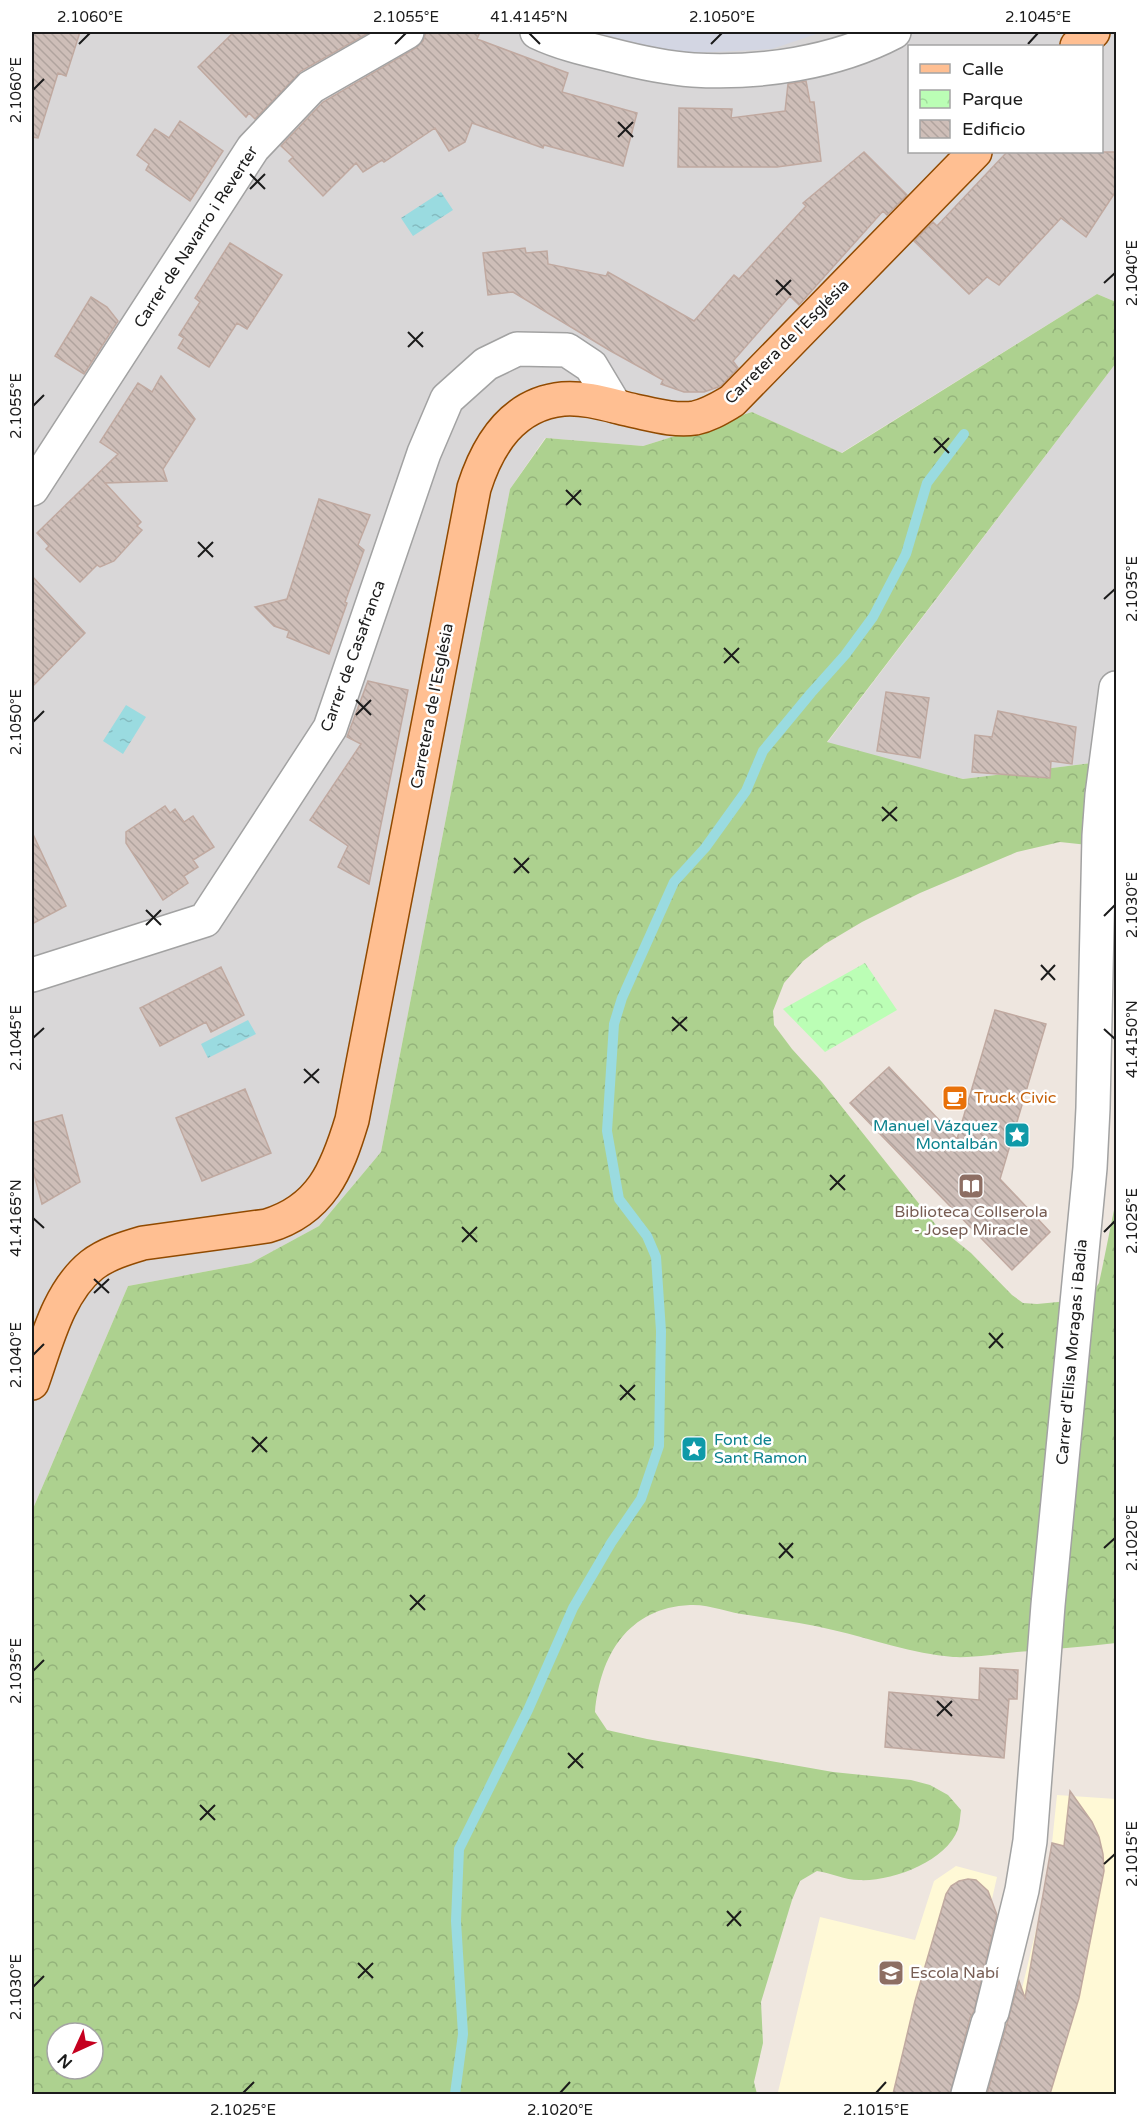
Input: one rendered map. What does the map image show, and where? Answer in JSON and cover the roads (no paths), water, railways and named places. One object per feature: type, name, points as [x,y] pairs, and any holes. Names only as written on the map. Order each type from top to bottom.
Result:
[{"type":"main road","points":[[1078,45],[1093,32]]},
{"type":"main road","name":"Carretera de l'Església","points":[[32,1383],[61,1305],[78,1280],[94,1263],[143,1243],[267,1226],[283,1221],[297,1214],[309,1203],[330,1177],[345,1144],[352,1120],[474,488],[488,450],[512,421],[529,408],[563,399],[587,400],[670,418],[693,418],[717,410],[732,401],[974,153]]},
{"type":"street","name":"Carrer de Navarro i Reverter","points":[[32,489],[253,148],[311,87],[408,32]]},
{"type":"street","points":[[537,32],[591,51],[641,62],[691,70],[738,71],[801,62],[842,52],[894,32]]},
{"type":"street","name":"Carrer de Casafranca","points":[[32,975],[206,920],[330,728],[424,453],[447,399],[486,363],[517,349],[567,350],[591,366],[615,406]]},
{"type":"street","name":"Carrer d'Elisa Moragas i Badia","points":[[968,2094],[990,2018],[1022,1890],[1030,1841],[1048,1605],[1090,1168],[1094,1107],[1099,836],[1116,688]]},
{"type":"water","points":[[441,192],[453,210],[413,236],[401,218]]},
{"type":"water","points":[[126,705],[146,717],[123,754],[103,741]]},
{"type":"water","points":[[248,1020],[256,1034],[208,1058],[201,1044]]},
{"type":"waterway","points":[[455,2094],[463,2034],[456,1921],[459,1849],[528,1710],[573,1608],[611,1543],[641,1499],[659,1446],[661,1331],[656,1257],[647,1236],[619,1199],[607,1131],[614,1024],[622,998],[674,882],[705,848],[746,791],[763,751],[845,655],[873,617],[906,554],[927,483],[964,434]]},
{"type":"place","name":"Truck Civic","points":[[955,1098]]},
{"type":"place","name":"Manuel Vázquez Montalbán","points":[[1017,1135]]},
{"type":"place","name":"Biblioteca Collserola - Josep Miracle","points":[[971,1186]]},
{"type":"place","name":"Font de Sant Ramon","points":[[694,1449]]},
{"type":"place","name":"Escola Nabí","points":[[891,1973]]}]
